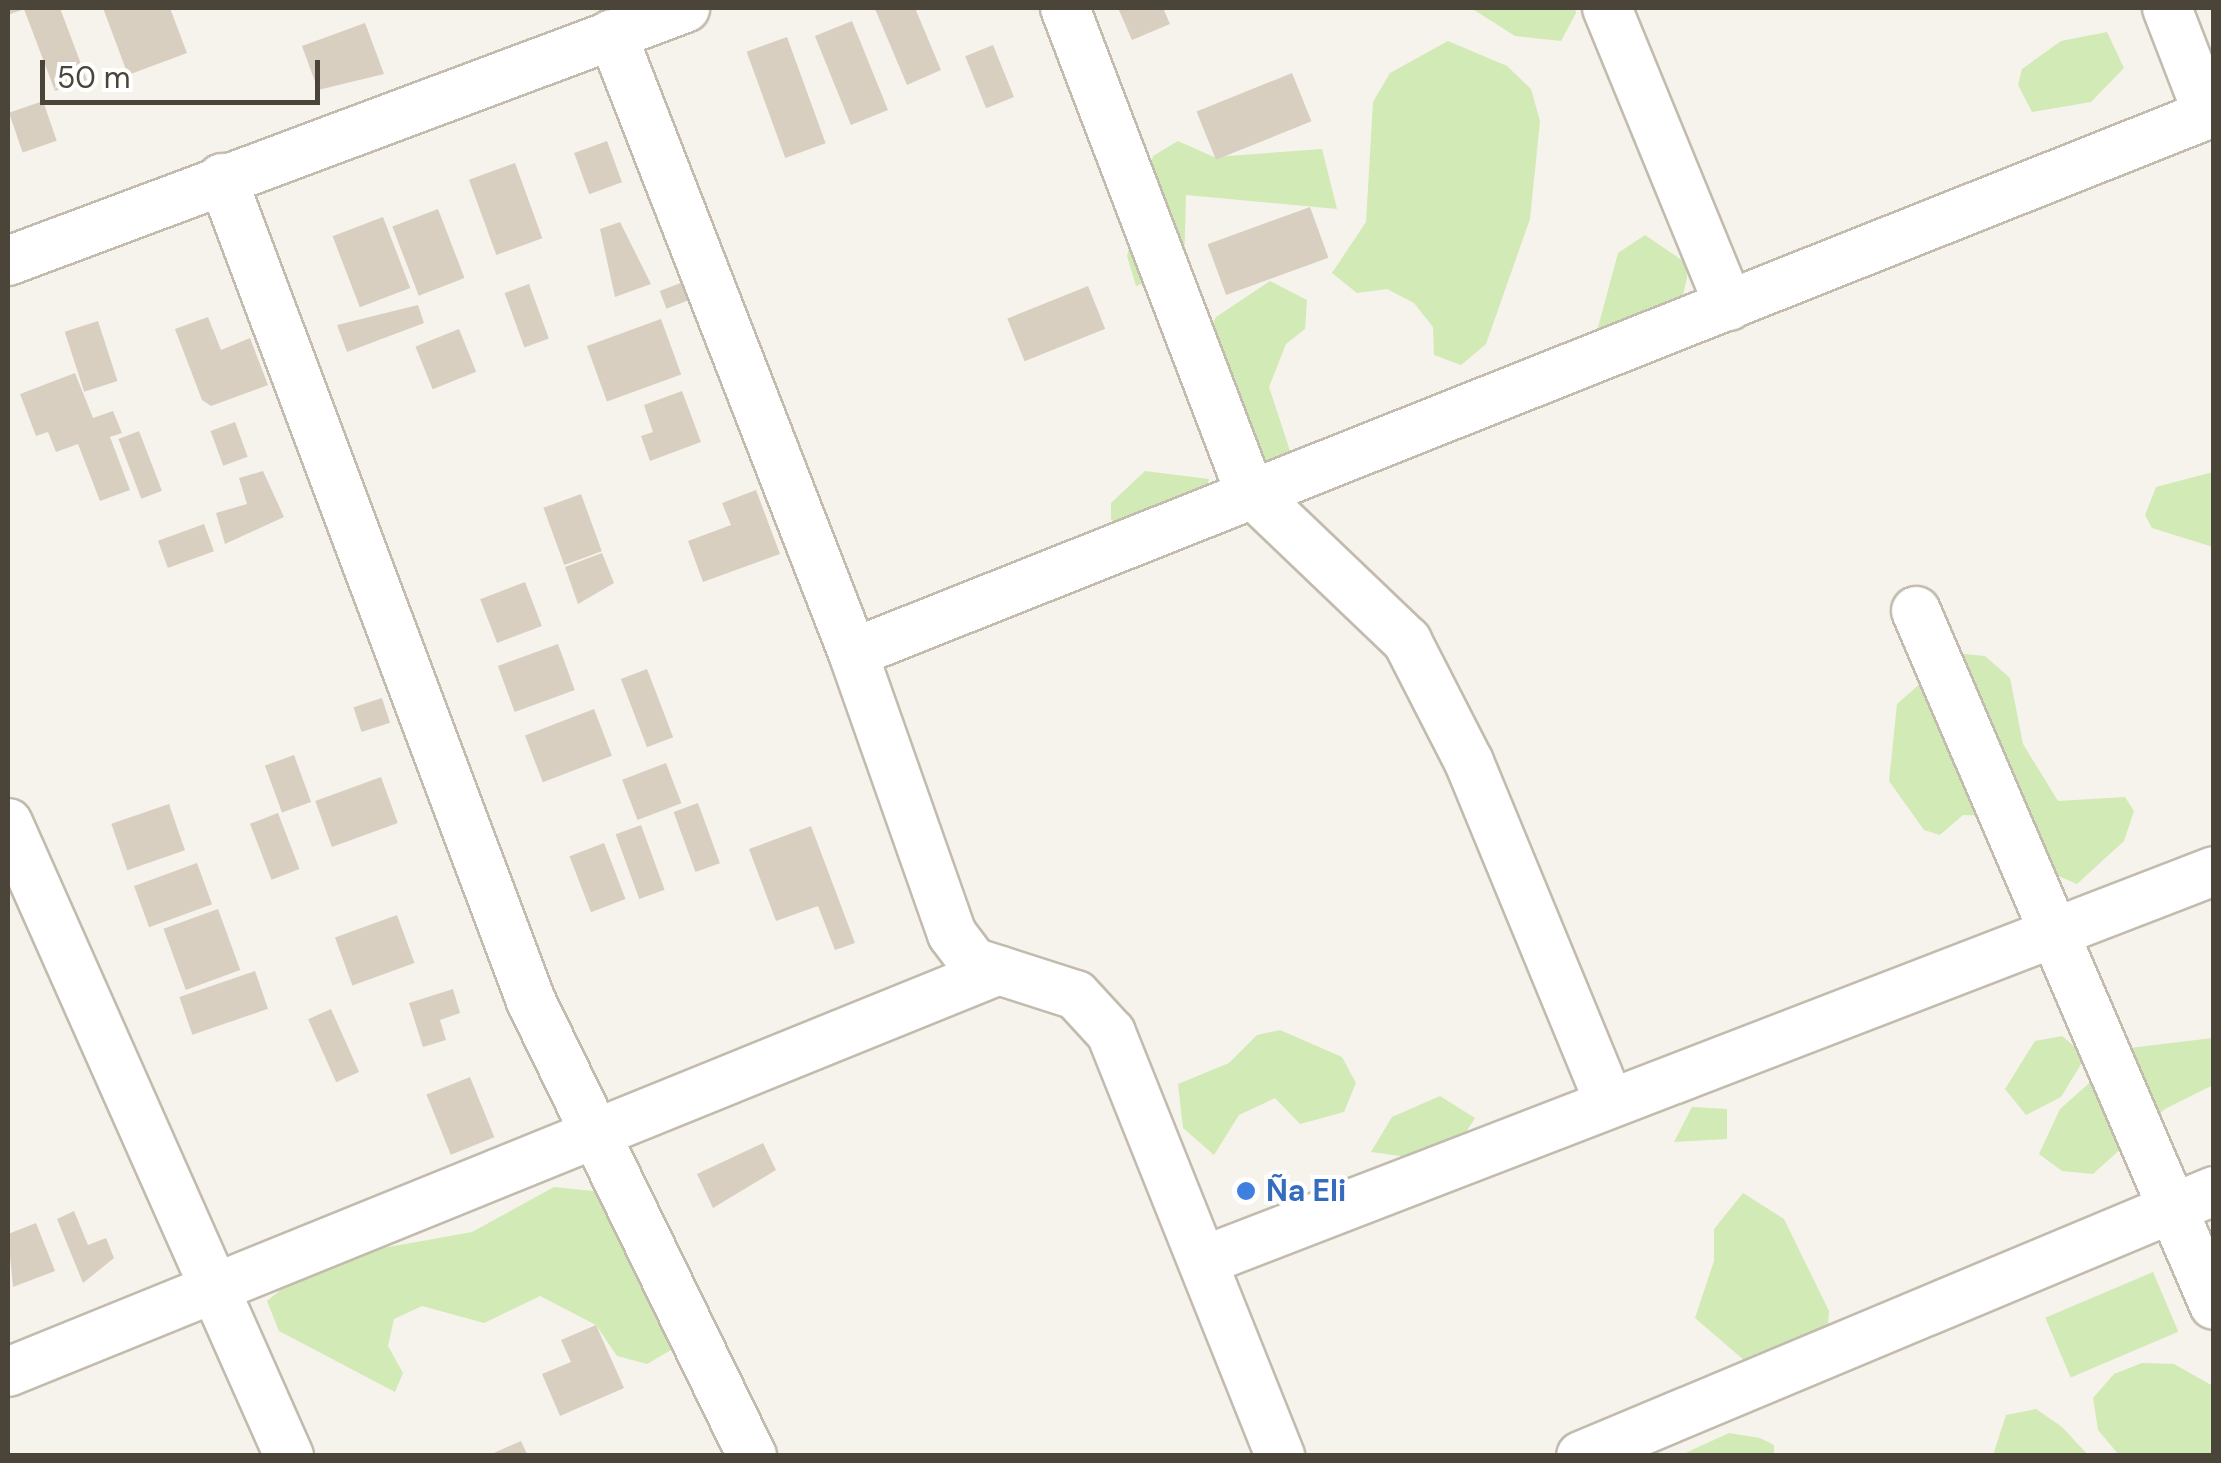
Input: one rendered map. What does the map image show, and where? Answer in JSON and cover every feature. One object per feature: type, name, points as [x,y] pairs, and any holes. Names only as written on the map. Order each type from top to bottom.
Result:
[{"type":"street","points":[[8,261],[685,8]]},
{"type":"street","points":[[1064,8],[1248,490],[1406,641],[1469,762],[1608,1102]]},
{"type":"street","points":[[1607,8],[1729,306]]},
{"type":"street","points":[[853,653],[1248,490],[1729,306],[2210,113],[2167,8]]},
{"type":"street","points":[[612,34],[853,653],[952,934],[974,962],[1076,995],[1111,1033],[1280,1456]]},
{"type":"street","points":[[222,178],[531,1002],[599,1134],[752,1456]]},
{"type":"street","points":[[1916,611],[2052,928],[2193,1200],[2214,1305]]},
{"type":"street","points":[[8,823],[289,1456]]},
{"type":"street","points":[[1203,1261],[2052,928],[2214,870]]},
{"type":"street","points":[[8,1372],[999,970]]},
{"type":"street","points":[[1607,1450],[2193,1200]]},
{"type":"green space","points":[[1471,8],[1575,8],[1576,13],[1561,41],[1515,36]]},
{"type":"green space","points":[[2107,32],[2124,68],[2091,102],[2032,112],[2018,85],[2022,69],[2061,41]]},
{"type":"green space","points":[[1448,41],[1507,66],[1531,89],[1540,121],[1530,219],[1486,344],[1461,365],[1434,355],[1433,327],[1414,303],[1387,289],[1357,293],[1332,273],[1366,222],[1373,102],[1390,73]]},
{"type":"green space","points":[[1178,141],[1214,157],[1322,149],[1337,209],[1186,195],[1184,269],[1136,286],[1127,256],[1153,156]]},
{"type":"green space","points":[[1645,235],[1686,263],[1687,278],[1668,355],[1642,367],[1613,357],[1597,331],[1618,253]]},
{"type":"green space","points":[[1270,281],[1307,300],[1305,329],[1286,344],[1269,387],[1293,460],[1266,465],[1216,393],[1202,344],[1216,317]]},
{"type":"green space","points":[[1145,471],[1209,479],[1205,494],[1129,535],[1111,519],[1111,503]]},
{"type":"green space","points":[[2213,472],[2213,547],[2152,528],[2145,515],[2156,487]]},
{"type":"green space","points":[[1955,653],[1985,656],[2010,678],[2023,744],[2058,801],[2125,797],[2134,811],[2124,841],[2077,884],[2047,871],[1993,816],[1963,815],[1940,835],[1924,830],[1889,781],[1897,704]]},
{"type":"green space","points":[[1280,1030],[1342,1057],[1356,1083],[1344,1112],[1300,1124],[1275,1098],[1239,1115],[1214,1155],[1183,1128],[1178,1084],[1229,1063],[1257,1035]]},
{"type":"green space","points":[[2062,1036],[2086,1056],[2061,1097],[2026,1115],[2005,1089],[2035,1041]]},
{"type":"green space","points":[[2213,1038],[2213,1085],[2165,1109],[2093,1174],[2062,1171],[2039,1154],[2060,1109],[2129,1048]]},
{"type":"green space","points":[[1440,1096],[1475,1118],[1458,1145],[1415,1158],[1371,1152],[1392,1117]]},
{"type":"green space","points":[[1692,1107],[1727,1109],[1727,1139],[1674,1142]]},
{"type":"green space","points":[[554,1187],[612,1193],[676,1347],[647,1364],[617,1356],[596,1325],[540,1296],[484,1323],[422,1306],[394,1319],[388,1346],[403,1373],[395,1392],[279,1331],[267,1301],[294,1279],[383,1248],[472,1232]]},
{"type":"green space","points":[[1743,1193],[1784,1219],[1829,1311],[1827,1342],[1787,1376],[1745,1361],[1695,1318],[1714,1261],[1714,1229]]},
{"type":"green space","points":[[2153,1272],[2178,1332],[2071,1378],[2045,1318]]},
{"type":"green space","points":[[2142,1363],[2174,1364],[2213,1386],[2213,1455],[2119,1455],[2098,1430],[2093,1398],[2114,1374]]},
{"type":"green space","points":[[2036,1409],[2062,1427],[2088,1455],[1993,1455],[2006,1415]]},
{"type":"green space","points":[[1729,1433],[1760,1438],[1774,1445],[1774,1455],[1681,1455]]},
{"type":"building","points":[[8,8],[60,8],[87,80],[55,91],[24,9],[8,15]]},
{"type":"building","points":[[103,8],[170,8],[187,53],[128,75]]},
{"type":"building","points":[[915,8],[941,70],[907,85],[875,9]]},
{"type":"building","points":[[1118,8],[1163,8],[1170,24],[1132,40]]},
{"type":"building","points":[[852,21],[888,110],[851,125],[815,36]]},
{"type":"building","points":[[365,23],[384,74],[318,90],[302,46]]},
{"type":"building","points":[[787,37],[826,143],[785,158],[747,52]]},
{"type":"building","points":[[993,45],[1014,97],[986,108],[965,56]]},
{"type":"building","points":[[1292,73],[1311,121],[1216,160],[1197,112]]},
{"type":"building","points":[[43,101],[57,141],[23,152],[9,113]]},
{"type":"building","points":[[607,141],[622,182],[589,194],[574,153]]},
{"type":"building","points":[[515,163],[542,238],[496,255],[469,180]]},
{"type":"building","points":[[1310,207],[1328,258],[1226,295],[1208,244]]},
{"type":"building","points":[[438,209],[465,278],[419,296],[392,227]]},
{"type":"building","points":[[383,217],[410,288],[360,307],[333,236]]},
{"type":"building","points":[[620,222],[651,284],[615,297],[600,229]]},
{"type":"building","points":[[683,282],[690,300],[666,309],[660,291]]},
{"type":"building","points":[[529,284],[549,339],[524,347],[505,293]]},
{"type":"building","points":[[1088,286],[1105,329],[1025,361],[1007,319]]},
{"type":"building","points":[[418,305],[424,323],[347,352],[337,325]]},
{"type":"building","points":[[208,317],[221,350],[250,338],[268,385],[211,406],[202,400],[175,329]]},
{"type":"building","points":[[661,319],[681,374],[607,401],[587,346]]},
{"type":"building","points":[[98,321],[117,381],[84,392],[65,332]]},
{"type":"building","points":[[459,329],[476,372],[433,389],[415,347]]},
{"type":"building","points":[[75,373],[93,418],[113,411],[122,433],[110,437],[130,490],[100,501],[78,444],[56,452],[48,432],[36,436],[20,394]]},
{"type":"building","points":[[682,391],[701,442],[650,461],[641,436],[653,432],[644,405]]},
{"type":"building","points":[[235,422],[248,457],[223,466],[211,431]]},
{"type":"building","points":[[139,431],[162,491],[141,499],[118,439]]},
{"type":"building","points":[[263,471],[284,517],[225,544],[216,513],[247,504],[239,478]]},
{"type":"building","points":[[756,490],[780,554],[703,582],[688,541],[731,525],[722,503]]},
{"type":"building","points":[[581,494],[602,551],[564,565],[543,508]]},
{"type":"building","points":[[204,524],[214,551],[168,568],[158,541]]},
{"type":"building","points":[[602,553],[614,583],[578,604],[565,567]]},
{"type":"building","points":[[525,582],[542,626],[497,643],[480,599]]},
{"type":"building","points":[[558,644],[575,690],[515,712],[498,666]]},
{"type":"building","points":[[647,669],[673,737],[647,747],[621,679]]},
{"type":"building","points":[[382,698],[390,723],[362,732],[353,707]]},
{"type":"building","points":[[594,709],[612,756],[543,782],[525,736]]},
{"type":"building","points":[[294,755],[311,802],[282,813],[265,766]]},
{"type":"building","points":[[666,763],[681,803],[638,820],[622,780]]},
{"type":"building","points":[[381,777],[398,823],[332,847],[315,801]]},
{"type":"building","points":[[698,803],[720,863],[695,872],[674,812]]},
{"type":"building","points":[[169,804],[185,850],[127,870],[111,824]]},
{"type":"building","points":[[278,813],[300,869],[271,880],[250,824]]},
{"type":"building","points":[[641,825],[665,890],[639,899],[616,834]]},
{"type":"building","points":[[811,826],[855,943],[835,950],[818,906],[776,921],[749,849]]},
{"type":"building","points":[[604,843],[626,899],[591,912],[569,856]]},
{"type":"building","points":[[197,863],[212,904],[149,927],[134,886]]},
{"type":"building","points":[[218,909],[240,970],[186,990],[163,929]]},
{"type":"building","points":[[397,915],[414,963],[352,985],[335,938]]},
{"type":"building","points":[[255,971],[268,1009],[192,1035],[179,997]]},
{"type":"building","points":[[453,989],[460,1013],[440,1020],[446,1040],[423,1047],[409,1003]]},
{"type":"building","points":[[331,1009],[359,1072],[336,1082],[308,1019]]},
{"type":"building","points":[[470,1077],[494,1137],[451,1155],[426,1095]]},
{"type":"building","points":[[763,1143],[776,1170],[713,1208],[697,1174]]},
{"type":"building","points":[[74,1211],[88,1245],[106,1238],[114,1258],[83,1283],[57,1219]]},
{"type":"building","points":[[36,1223],[55,1271],[13,1287],[8,1234]]},
{"type":"building","points":[[596,1325],[624,1388],[560,1416],[542,1374],[571,1362],[561,1340]]},
{"type":"building","points":[[521,1441],[528,1456],[487,1456]]},
{"type":"place","name":"Ña Eli","points":[[1246,1191]]}]
